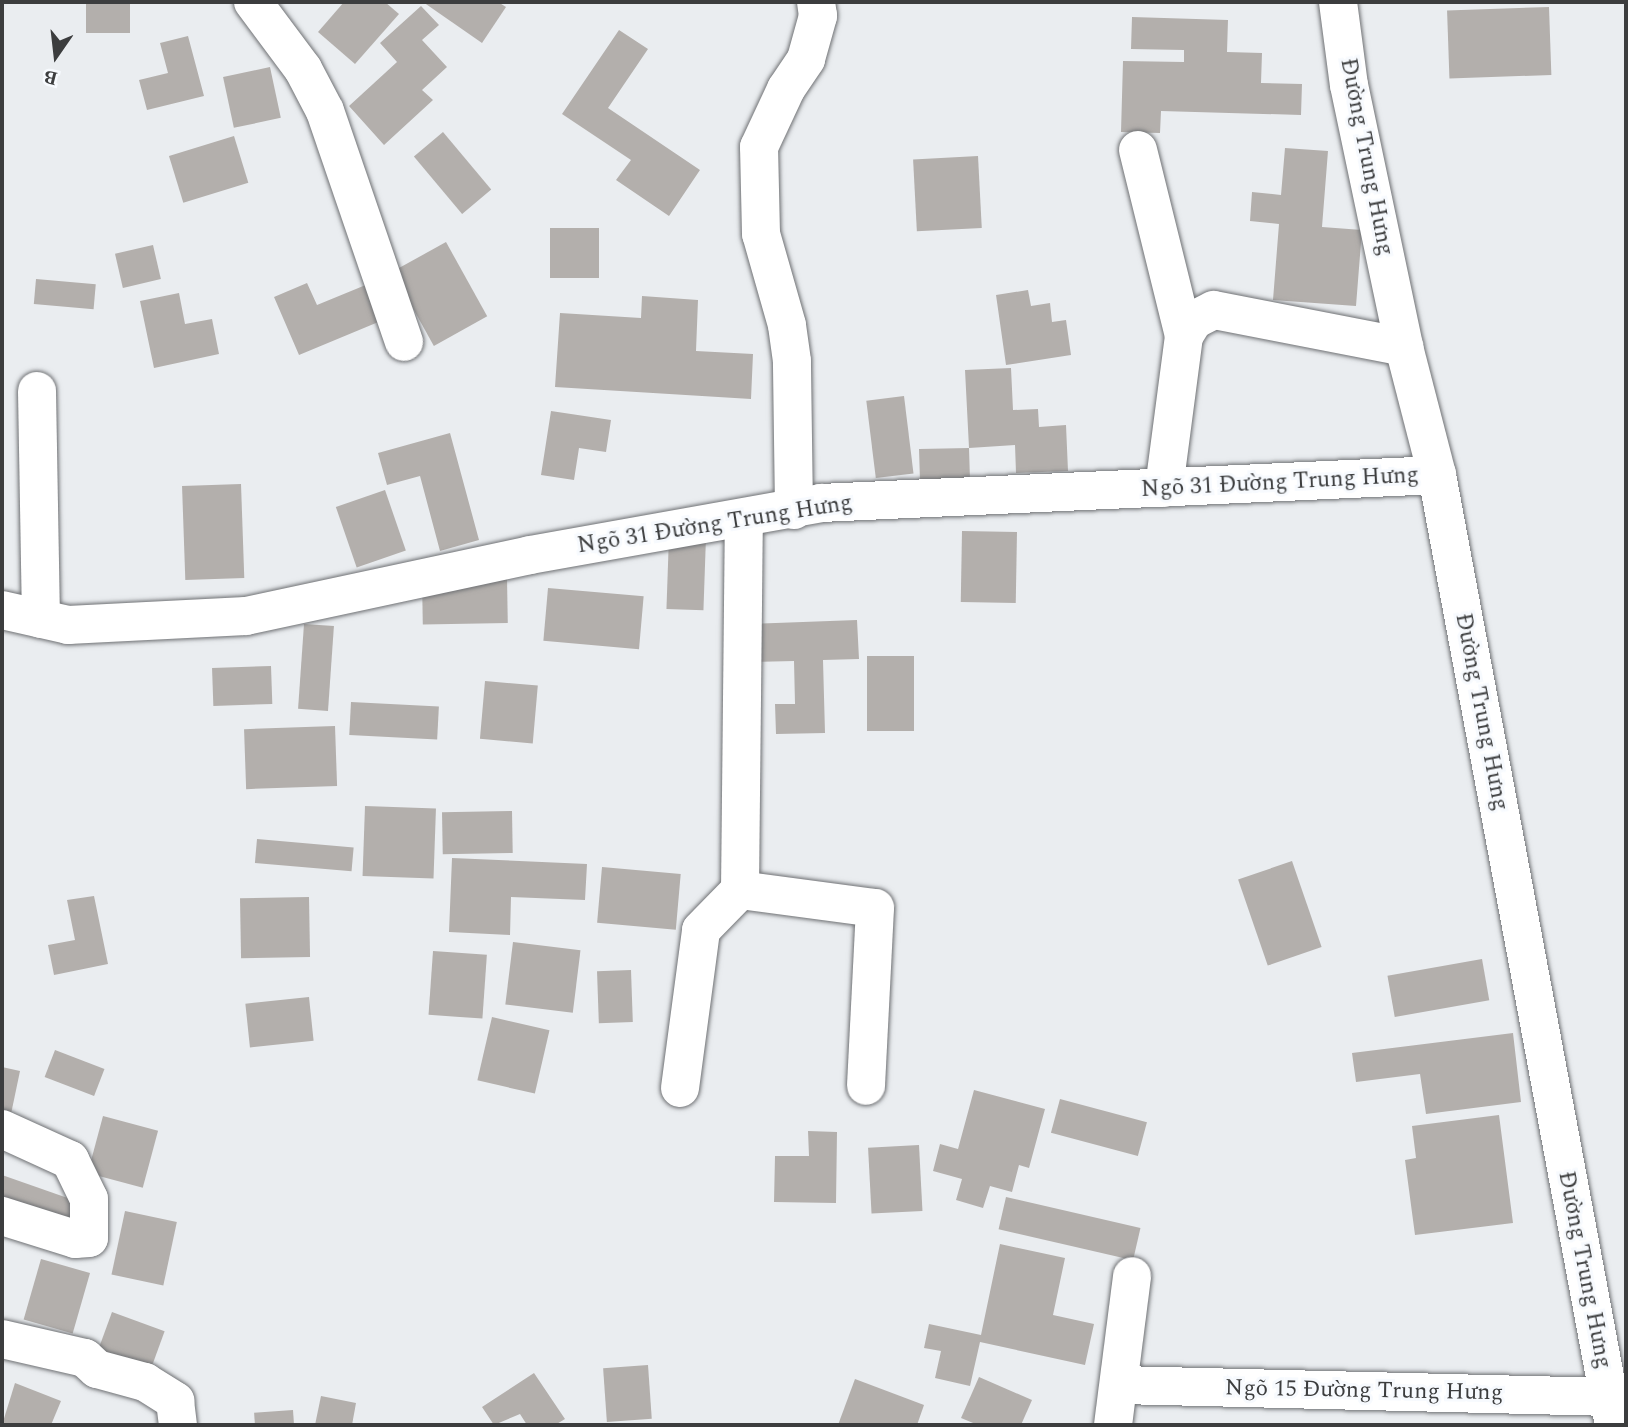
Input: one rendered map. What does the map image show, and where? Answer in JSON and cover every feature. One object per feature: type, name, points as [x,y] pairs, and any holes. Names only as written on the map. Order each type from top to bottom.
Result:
[{"type":"street","points":[[253,2],[303,69],[325,111],[404,342]]},
{"type":"street","points":[[794,510],[792,361],[761,234],[759,147],[786,89],[806,59],[818,16],[816,2]]},
{"type":"street","name":"Đường Trung Hưng","points":[[1338,2],[1349,85],[1404,347],[1437,475],[1611,1411]]},
{"type":"street","points":[[1138,150],[1184,336],[1164,488]]},
{"type":"street","points":[[1184,336],[1194,320],[1214,310],[1404,347]]},
{"type":"street","points":[[37,391],[41,619]]},
{"type":"street","name":"Ngõ 31 Đường Trung Hưng","points":[[2,610],[68,625],[246,616],[530,555],[744,519],[821,503],[1437,475]]},
{"type":"street","points":[[680,1088],[701,930],[740,890],[744,519]]},
{"type":"street","points":[[740,890],[875,908],[866,1086]]},
{"type":"street","points":[[2,1129],[70,1160],[89,1199],[89,1238],[75,1239],[2,1216]]},
{"type":"street","points":[[1113,1425],[1132,1276]]},
{"type":"street","points":[[2,1339],[85,1358],[97,1369],[145,1382],[175,1401],[178,1425]]},
{"type":"street","name":"Ngõ 15 Đường Trung Hưng","points":[[1120,1385],[1611,1411]]},
{"type":"building","points":[[86,2],[130,2],[130,33],[86,33]]},
{"type":"building","points":[[344,2],[385,2],[399,14],[355,64],[318,32]]},
{"type":"building","points":[[423,2],[498,2],[506,7],[482,43]]},
{"type":"building","points":[[421,6],[439,25],[422,40],[447,67],[422,90],[433,100],[384,145],[349,106],[397,62],[380,43]]},
{"type":"building","points":[[1549,7],[1551,75],[1449,79],[1447,11]]},
{"type":"building","points":[[1132,17],[1228,20],[1227,52],[1262,53],[1261,83],[1302,84],[1301,115],[1161,111],[1160,133],[1121,132],[1123,61],[1184,62],[1184,50],[1131,49]]},
{"type":"building","points":[[619,30],[648,49],[608,108],[700,170],[669,216],[616,180],[631,160],[562,114]]},
{"type":"building","points":[[188,36],[204,96],[147,110],[139,80],[168,73],[160,43]]},
{"type":"building","points":[[270,67],[281,118],[234,128],[223,77]]},
{"type":"building","points":[[443,132],[491,189],[462,214],[414,156]]},
{"type":"building","points":[[234,136],[248,183],[183,203],[169,156]]},
{"type":"building","points":[[1285,148],[1328,151],[1322,227],[1362,230],[1356,306],[1273,300],[1279,224],[1250,221],[1252,192],[1281,195]]},
{"type":"building","points":[[978,156],[982,228],[917,231],[913,159]]},
{"type":"building","points":[[550,228],[599,228],[599,278],[550,278]]},
{"type":"building","points":[[446,242],[487,316],[434,346],[393,272]]},
{"type":"building","points":[[153,245],[161,279],[123,288],[115,254]]},
{"type":"building","points":[[36,279],[96,284],[94,309],[34,304]]},
{"type":"building","points":[[373,282],[388,318],[299,355],[274,297],[307,283],[317,305]]},
{"type":"building","points":[[1028,290],[1031,306],[1050,303],[1052,322],[1066,320],[1071,355],[1006,365],[996,295]]},
{"type":"building","points":[[179,293],[185,324],[212,319],[219,354],[154,368],[140,301]]},
{"type":"building","points":[[642,296],[698,300],[696,351],[753,354],[751,399],[555,387],[560,313],[641,318]]},
{"type":"building","points":[[1011,368],[1013,410],[1038,409],[1039,427],[1066,425],[1068,471],[1016,473],[1015,445],[969,448],[965,370]]},
{"type":"building","points":[[904,396],[914,473],[876,478],[866,401]]},
{"type":"building","points":[[551,411],[611,420],[606,452],[579,448],[574,480],[541,475]]},
{"type":"building","points":[[450,433],[479,540],[440,551],[420,476],[387,485],[378,453]]},
{"type":"building","points":[[969,448],[970,480],[920,481],[919,449]]},
{"type":"building","points":[[241,484],[244,578],[185,580],[182,486]]},
{"type":"building","points":[[385,490],[406,551],[357,567],[336,507]]},
{"type":"building","points":[[962,531],[1017,532],[1016,603],[961,602]]},
{"type":"building","points":[[669,536],[706,537],[703,610],[666,609]]},
{"type":"building","points":[[507,578],[508,623],[423,624],[422,579]]},
{"type":"building","points":[[548,588],[644,596],[639,649],[543,641]]},
{"type":"building","points":[[857,620],[859,659],[823,660],[825,733],[776,734],[775,704],[795,704],[794,661],[751,662],[749,624]]},
{"type":"building","points":[[304,624],[334,626],[328,711],[298,709]]},
{"type":"building","points":[[867,656],[914,656],[914,731],[867,731]]},
{"type":"building","points":[[271,666],[272,704],[213,706],[212,668]]},
{"type":"building","points":[[485,681],[538,686],[533,743],[480,739]]},
{"type":"building","points":[[351,702],[439,707],[437,740],[349,735]]},
{"type":"building","points":[[335,726],[337,786],[246,789],[244,729]]},
{"type":"building","points":[[365,806],[436,808],[434,878],[363,876]]},
{"type":"building","points":[[512,811],[513,853],[443,854],[442,812]]},
{"type":"building","points":[[257,839],[354,847],[352,871],[255,863]]},
{"type":"building","points":[[452,858],[587,864],[585,900],[511,897],[510,935],[449,932]]},
{"type":"building","points":[[1292,861],[1322,947],[1268,966],[1238,880]]},
{"type":"building","points":[[602,867],[681,874],[676,930],[597,923]]},
{"type":"building","points":[[94,896],[108,964],[54,975],[48,945],[75,940],[67,900]]},
{"type":"building","points":[[309,897],[310,957],[241,958],[240,898]]},
{"type":"building","points":[[513,942],[580,950],[573,1013],[505,1005]]},
{"type":"building","points":[[433,951],[487,955],[482,1019],[429,1015]]},
{"type":"building","points":[[1482,959],[1489,1000],[1395,1017],[1387,976]]},
{"type":"building","points":[[631,970],[633,1022],[599,1023],[597,971]]},
{"type":"building","points":[[309,997],[314,1041],[250,1047],[245,1004]]},
{"type":"building","points":[[492,1017],[549,1030],[535,1094],[477,1080]]},
{"type":"building","points":[[1513,1033],[1521,1102],[1426,1114],[1420,1074],[1356,1082],[1352,1053]]},
{"type":"building","points":[[55,1050],[104,1069],[94,1096],[45,1077]]},
{"type":"building","points":[[2,1067],[20,1071],[11,1114],[2,1112]]},
{"type":"building","points":[[974,1090],[1045,1109],[1029,1168],[1019,1165],[1012,1192],[990,1186],[983,1208],[956,1200],[962,1179],[933,1171],[940,1144],[958,1149]]},
{"type":"building","points":[[1060,1099],[1147,1122],[1138,1156],[1051,1133]]},
{"type":"building","points":[[1499,1115],[1513,1223],[1415,1235],[1405,1160],[1416,1158],[1412,1126]]},
{"type":"building","points":[[103,1116],[158,1131],[143,1188],[88,1173]]},
{"type":"building","points":[[808,1131],[837,1132],[836,1203],[774,1202],[775,1156],[809,1156]]},
{"type":"building","points":[[919,1145],[922,1211],[872,1214],[868,1148]]},
{"type":"building","points":[[2,1175],[79,1202],[67,1233],[2,1210]]},
{"type":"building","points":[[1006,1197],[1140,1228],[1133,1260],[999,1229]]},
{"type":"building","points":[[125,1211],[177,1222],[163,1286],[111,1275]]},
{"type":"building","points":[[1000,1244],[1065,1258],[1053,1315],[1094,1324],[1085,1365],[980,1342],[970,1386],[935,1378],[941,1351],[924,1348],[929,1324],[981,1335]]},
{"type":"building","points":[[41,1259],[90,1273],[73,1334],[24,1320]]},
{"type":"building","points":[[112,1312],[165,1331],[148,1377],[95,1358]]},
{"type":"building","points":[[648,1365],[652,1419],[607,1422],[603,1368]]},
{"type":"building","points":[[534,1373],[565,1419],[555,1425],[527,1425],[520,1414],[494,1425],[482,1407]]},
{"type":"building","points":[[979,1377],[1032,1400],[1021,1425],[978,1425],[961,1418]]},
{"type":"building","points":[[855,1379],[924,1405],[917,1425],[838,1425]]},
{"type":"building","points":[[15,1383],[61,1401],[51,1425],[2,1425]]},
{"type":"building","points":[[321,1396],[356,1403],[352,1425],[315,1425]]},
{"type":"building","points":[[293,1410],[294,1425],[255,1425],[254,1413]]}]
